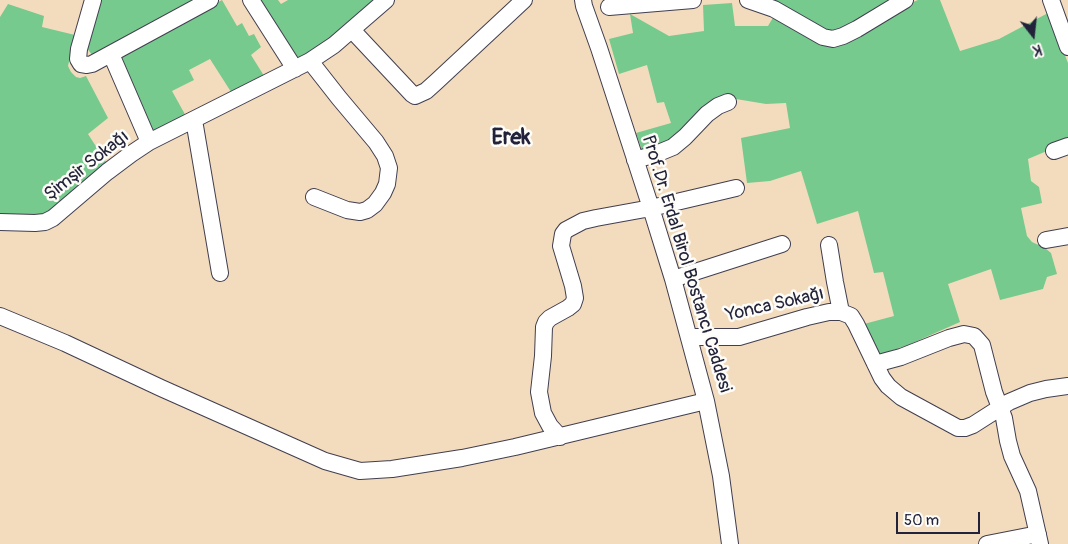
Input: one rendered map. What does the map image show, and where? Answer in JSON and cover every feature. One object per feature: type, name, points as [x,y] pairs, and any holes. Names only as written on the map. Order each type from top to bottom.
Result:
[{"type":"street","points":[[93,0],[78,58],[81,64],[87,65],[210,0]]},
{"type":"street","points":[[251,0],[295,69]]},
{"type":"street","name":"Şimşir Sokağı","points":[[0,222],[34,224],[53,218],[107,172],[149,142],[310,61],[334,45],[386,0]]},
{"type":"street","points":[[352,30],[415,96],[426,91],[524,0]]},
{"type":"street","points":[[591,24],[613,3],[693,0]]},
{"type":"street","points":[[748,0],[774,9],[823,37],[833,39],[857,29],[905,0]]},
{"type":"street","points":[[1052,0],[1067,38]]},
{"type":"street","name":"Prof.Dr. Erdal Birol Bostancı Caddesi","points":[[581,2],[600,48],[673,279],[689,337],[706,401],[721,476],[730,544]]},
{"type":"street","points":[[111,54],[149,142]]},
{"type":"street","points":[[310,61],[351,114],[376,142],[385,156],[389,168],[387,184],[383,193],[368,210],[360,212],[347,210],[314,197]]},
{"type":"street","points":[[635,160],[673,147],[685,138],[707,114],[728,102]]},
{"type":"street","points":[[194,120],[220,273]]},
{"type":"street","points":[[560,437],[550,426],[543,412],[539,392],[544,356],[544,327],[550,318],[573,304],[575,298],[561,246],[562,234],[583,221],[651,208],[736,188]]},
{"type":"street","points":[[1046,240],[1068,236]]},
{"type":"street","points":[[673,279],[782,244]]},
{"type":"street","name":"Yonca Sokağı","points":[[829,245],[834,282],[841,312]]},
{"type":"street","name":"Yonca Sokağı","points":[[689,337],[739,337],[807,316],[841,312],[851,316],[882,378],[888,386],[901,397],[958,428],[973,425],[1009,402],[1030,393],[1068,386]]},
{"type":"street","points":[[0,316],[65,343],[317,458],[360,471],[392,469],[515,447],[706,401]]},
{"type":"street","points":[[875,364],[901,357],[964,334],[974,336],[982,345],[994,392],[1004,418],[1012,456],[1028,491],[1039,539],[987,544]]},
{"type":"green space","points":[[97,0],[195,0],[93,56],[85,46]]},
{"type":"green space","points":[[222,0],[237,26],[242,23],[249,36],[254,34],[261,47],[251,55],[266,79],[233,95],[210,59],[189,70],[194,80],[172,91],[187,118],[154,136],[118,57]]},
{"type":"green space","points":[[255,0],[278,0],[281,4],[288,0],[380,0],[346,30],[296,62]]},
{"type":"green space","points":[[763,0],[893,0],[852,26],[831,34]]},
{"type":"green space","points":[[918,0],[940,0],[960,51],[999,39],[1048,13],[1068,63],[1068,142],[1028,159],[1031,181],[1039,187],[1042,203],[1021,208],[1027,236],[1032,242],[1051,253],[1057,274],[1047,277],[1043,289],[1000,300],[991,269],[948,284],[960,322],[908,345],[876,356],[864,324],[894,316],[883,272],[874,273],[858,211],[817,224],[801,171],[770,181],[747,183],[741,138],[790,128],[786,103],[766,104],[725,99],[669,144],[643,153],[636,133],[671,123],[664,102],[657,103],[647,65],[619,74],[609,39],[633,33],[630,14],[669,36],[704,31],[703,5],[732,3],[735,26],[768,26],[774,16],[816,42]]},
{"type":"green space","points":[[8,4],[44,16],[42,27],[75,35],[68,66],[76,77],[86,76],[108,118],[88,134],[108,165],[46,217],[0,218],[0,17]]},
{"type":"district","name":"Erek","points":[[511,138]]}]
